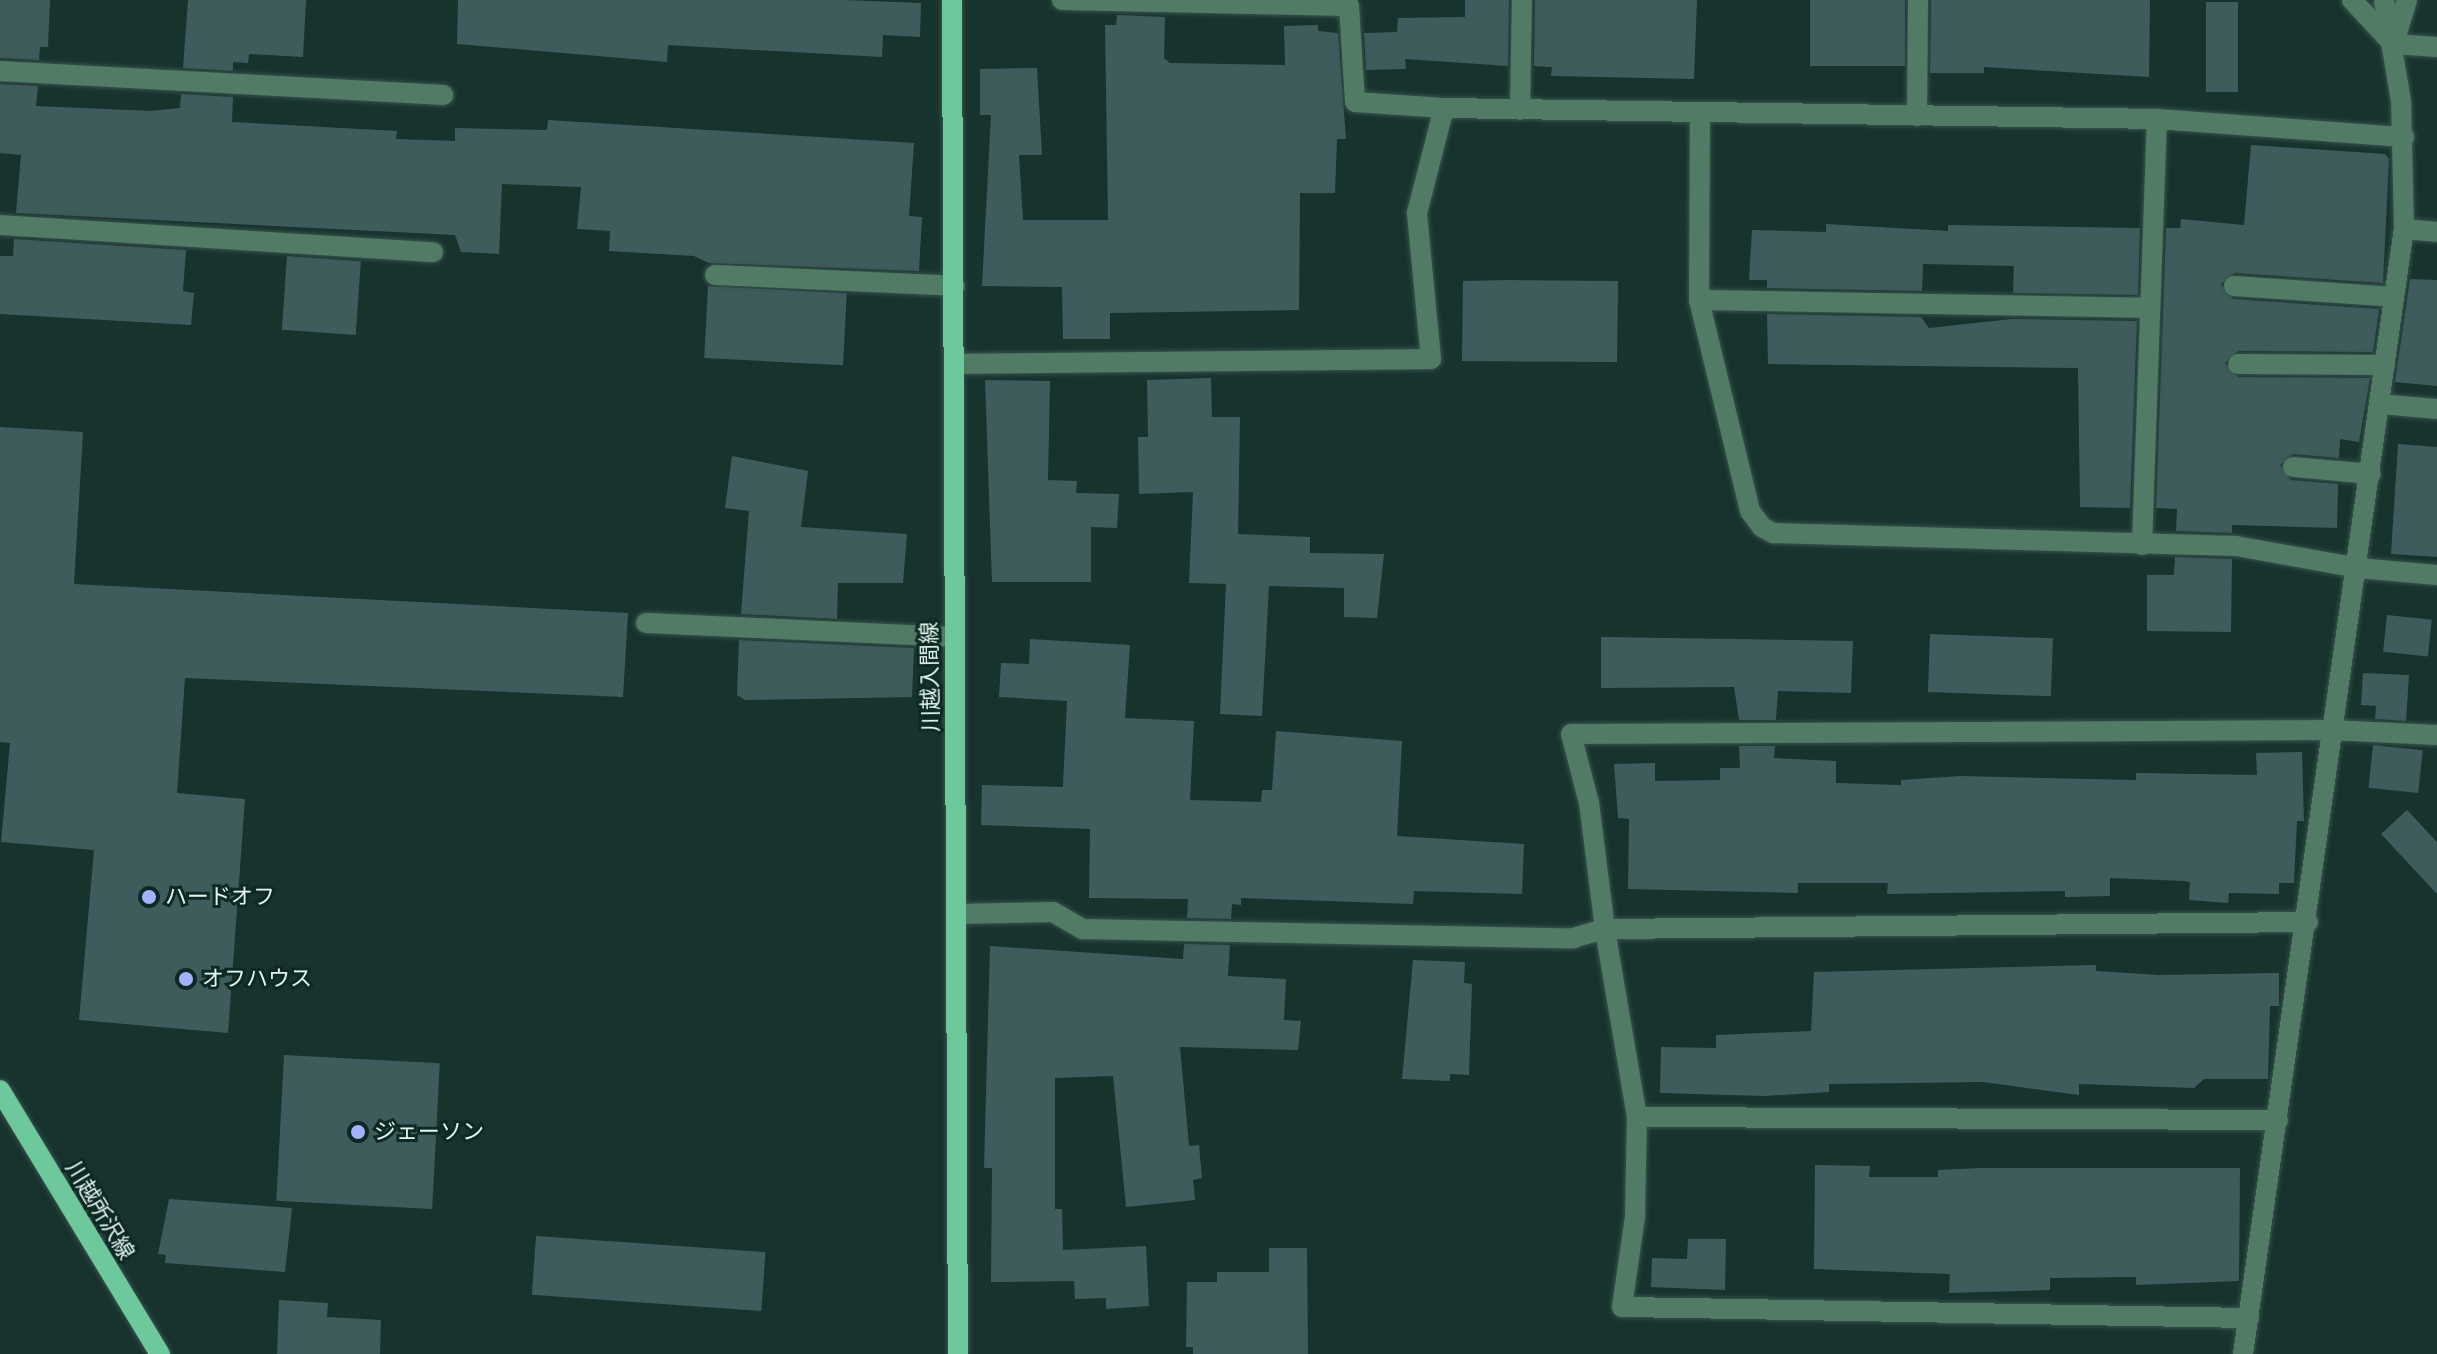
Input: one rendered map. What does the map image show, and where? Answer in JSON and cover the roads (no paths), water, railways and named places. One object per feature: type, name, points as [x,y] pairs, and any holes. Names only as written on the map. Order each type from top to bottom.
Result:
[{"type":"main road","name":"川越入間線","points":[[952,0],[958,1354]]},
{"type":"main road","name":"川越所沢線","points":[[0,1090],[160,1354]]},
{"type":"street","points":[[1062,0],[1349,6],[1355,102],[1444,108],[1700,114],[2157,119],[2404,137]]},
{"type":"street","points":[[1520,110],[1522,0]]},
{"type":"street","points":[[1917,116],[1918,0]]},
{"type":"street","points":[[2352,0],[2393,44],[2437,47]]},
{"type":"street","points":[[2243,1354],[2308,922],[2331,730],[2358,568],[2404,229],[2404,137],[2393,44],[2384,0]]},
{"type":"street","points":[[2393,44],[2407,0]]},
{"type":"street","points":[[0,71],[443,95]]},
{"type":"street","points":[[955,364],[1431,359],[1417,213],[1444,108]]},
{"type":"street","points":[[1700,114],[1699,300],[1750,511],[1773,533],[2236,546],[2358,568],[2437,575]]},
{"type":"street","points":[[2142,545],[2157,119]]},
{"type":"street","points":[[0,225],[433,252]]},
{"type":"street","points":[[2404,229],[2437,232]]},
{"type":"street","points":[[715,275],[955,286]]},
{"type":"street","points":[[2234,286],[2394,297]]},
{"type":"street","points":[[1699,300],[2149,308]]},
{"type":"street","points":[[2238,364],[2385,365]]},
{"type":"street","points":[[2380,404],[2437,409]]},
{"type":"street","points":[[2293,467],[2371,474]]},
{"type":"street","points":[[646,623],[953,637]]},
{"type":"street","points":[[2249,1318],[1622,1307],[1635,1217],[1637,1117],[1605,929],[1589,803],[1571,734],[2331,730],[2437,735]]},
{"type":"street","points":[[957,914],[1053,912],[1082,929],[1573,938],[1605,929],[2308,922]]},
{"type":"street","points":[[1637,1117],[2278,1120]]},
{"type":"place","name":"ハードオフ","points":[[149,897]]},
{"type":"place","name":"オフハウス","points":[[186,979]]},
{"type":"place","name":"ジェーソン","points":[[358,1132]]}]
